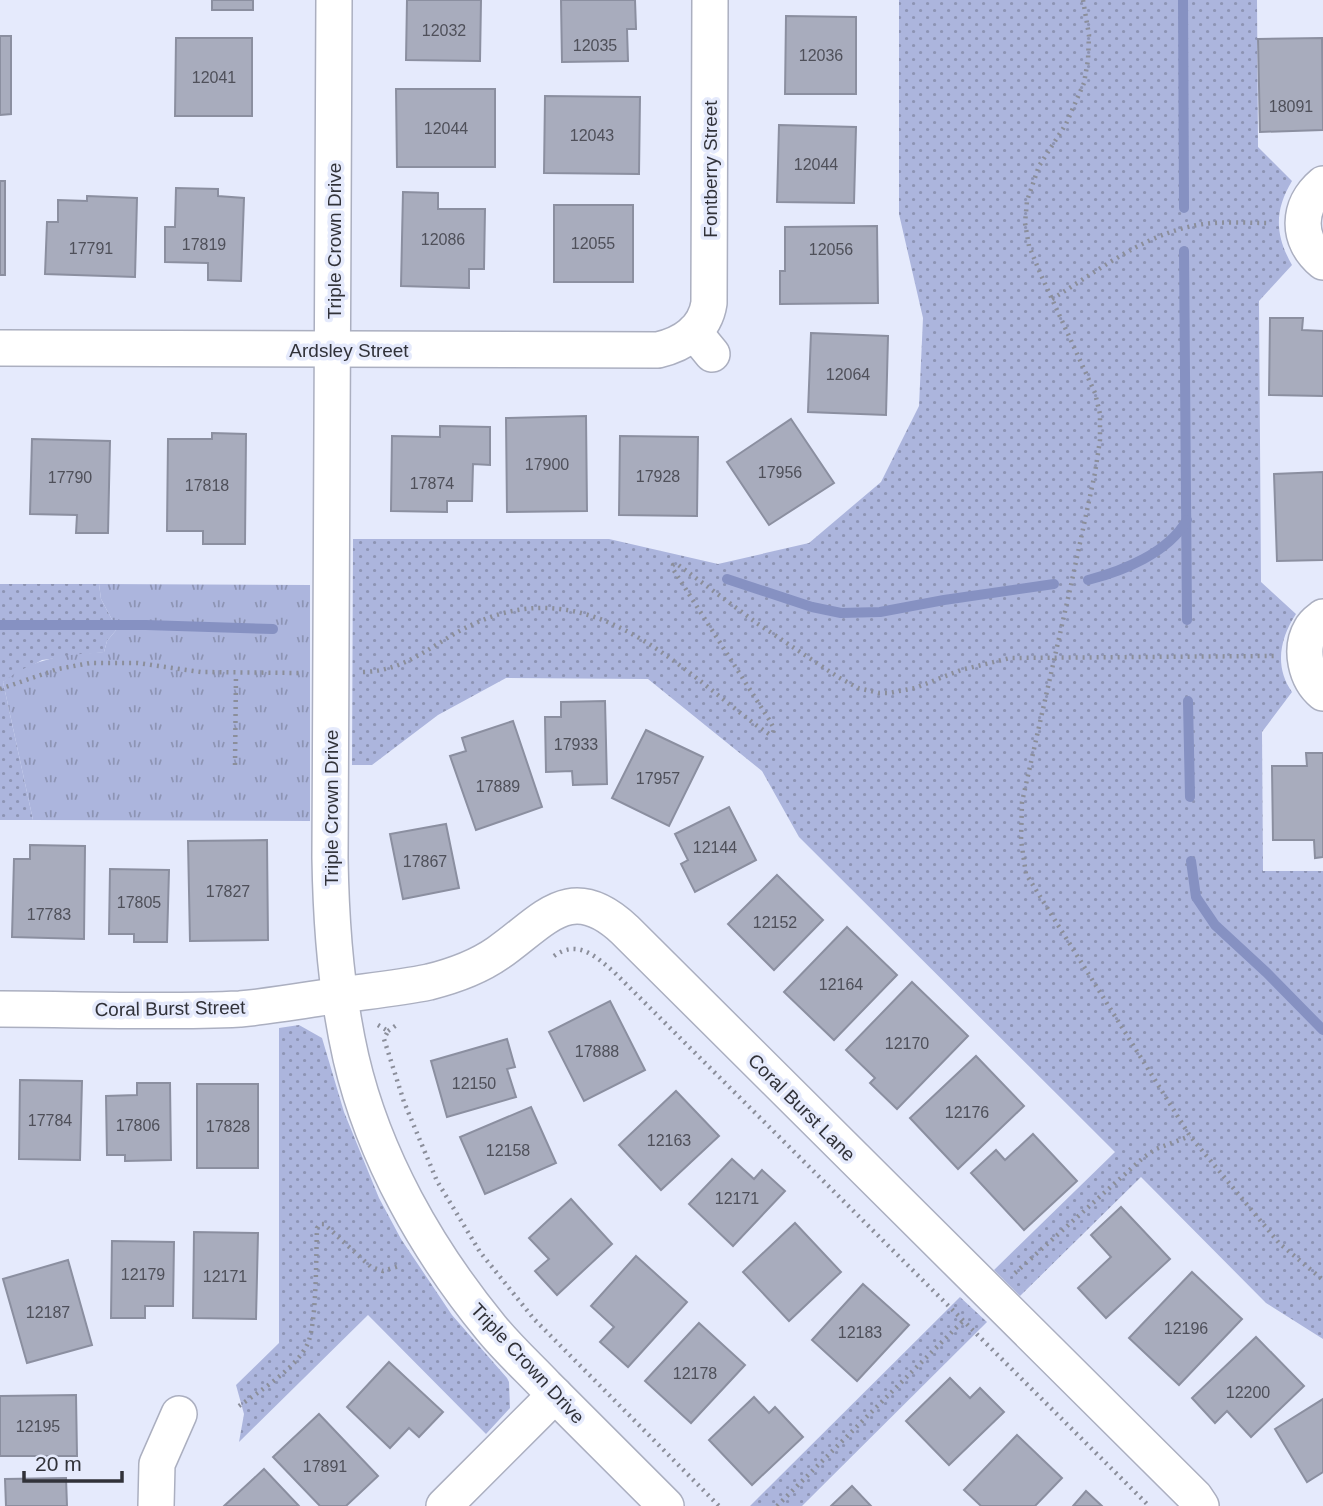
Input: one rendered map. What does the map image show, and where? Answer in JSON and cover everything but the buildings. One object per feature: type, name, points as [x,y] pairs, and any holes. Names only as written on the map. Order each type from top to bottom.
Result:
[{"type":"street","name":"Triple Crown Drive","points":[[334,0],[330,858],[332,925],[340,995],[358,1086],[409,1209],[463,1293],[502,1340],[666,1506]]},
{"type":"street","name":"Fontberry Street","points":[[703,343],[709,303],[710,0]]},
{"type":"street","points":[[1323,184],[1304,209],[1302,223],[1309,247],[1323,262]]},
{"type":"street","name":"Ardsley Street","points":[[0,348],[658,350],[703,343]]},
{"type":"street","points":[[1323,617],[1311,628],[1306,641],[1309,676],[1323,693]]},
{"type":"street","name":"Coral Burst Lane","points":[[340,995],[452,976],[495,955],[542,917],[566,907],[580,892],[625,930],[1195,1497],[1201,1506]]},
{"type":"street","name":"Coral Burst Street","points":[[0,1009],[238,1009],[340,995]]},
{"type":"street","points":[[444,1506],[555,1395]]},
{"type":"street","points":[[156,1506],[157,1464],[179,1414]]},
{"type":"path","points":[[1083,0],[1089,35],[1084,83],[1066,124],[1039,166],[1027,201],[1025,223],[1030,246],[1052,299],[1096,393],[1100,414],[1100,440],[1022,802],[1021,840],[1026,874],[1189,1136],[1279,1243],[1323,1280]]},
{"type":"path","points":[[1052,299],[1154,239],[1184,228],[1212,223],[1280,223]]},
{"type":"path","points":[[360,672],[395,668],[463,629],[508,612],[536,608],[569,609],[614,622],[630,631],[756,726],[769,734],[773,733],[770,721],[673,569],[673,565],[677,564],[792,647],[838,677],[867,690],[889,693],[900,691],[980,664],[1010,657],[1286,656]]},
{"type":"path","points":[[0,689],[58,669],[90,663],[138,663],[236,674],[302,673]]},
{"type":"path","points":[[235,765],[236,674]]},
{"type":"path","points":[[549,960],[568,948],[581,949],[614,972],[1149,1506]]},
{"type":"path","points":[[375,1023],[388,1031]]},
{"type":"path","points":[[405,1023],[394,1025],[384,1039],[408,1114],[437,1181],[480,1252],[539,1325],[719,1506]]},
{"type":"path","points":[[1012,1275],[1144,1157],[1156,1149],[1189,1136]]},
{"type":"path","points":[[239,1406],[295,1361],[309,1342],[313,1320],[317,1228],[320,1224],[324,1224],[371,1268],[383,1271],[399,1266]]},
{"type":"path","points":[[777,1506],[969,1315]]},
{"type":"green space","points":[[899,0],[1257,0],[1258,147],[1292,181],[1282,203],[1279,223],[1282,243],[1292,265],[1259,301],[1261,582],[1296,614],[1286,633],[1281,653],[1283,673],[1292,692],[1262,732],[1263,871],[1323,871],[1323,1339],[1266,1303],[1141,1177],[1020,1296],[994,1270],[1115,1152],[799,837],[762,771],[648,679],[506,678],[438,715],[372,765],[352,765],[353,539],[609,539],[718,564],[809,543],[881,482],[919,406],[923,318],[899,214]]},
{"type":"green space","points":[[0,584],[99,584],[101,599],[117,629],[107,641],[104,652],[42,660],[3,682],[33,820],[0,820]]},
{"type":"green space","points":[[99,584],[310,585],[310,821],[33,820],[3,682],[38,662],[63,656],[104,652],[107,641],[117,629],[101,599]]},
{"type":"green space","points":[[299,1025],[322,1038],[344,1112],[379,1198],[401,1239],[452,1315],[509,1382],[510,1408],[486,1434],[368,1315],[239,1442],[244,1414],[236,1385],[279,1343],[279,1028]]},
{"type":"green space","points":[[960,1297],[987,1322],[802,1506],[750,1506]]},
{"type":"waterway","points":[[1183,0],[1184,208]]},
{"type":"waterway","points":[[1184,251],[1187,620]]},
{"type":"waterway","points":[[1088,580],[1144,559],[1168,542],[1187,520]]},
{"type":"waterway","points":[[727,579],[812,607],[841,613],[880,612],[1054,584]]},
{"type":"waterway","points":[[0,625],[146,625],[273,629]]},
{"type":"waterway","points":[[1188,701],[1190,797]]},
{"type":"waterway","points":[[1191,861],[1196,897],[1215,925],[1323,1030]]}]
